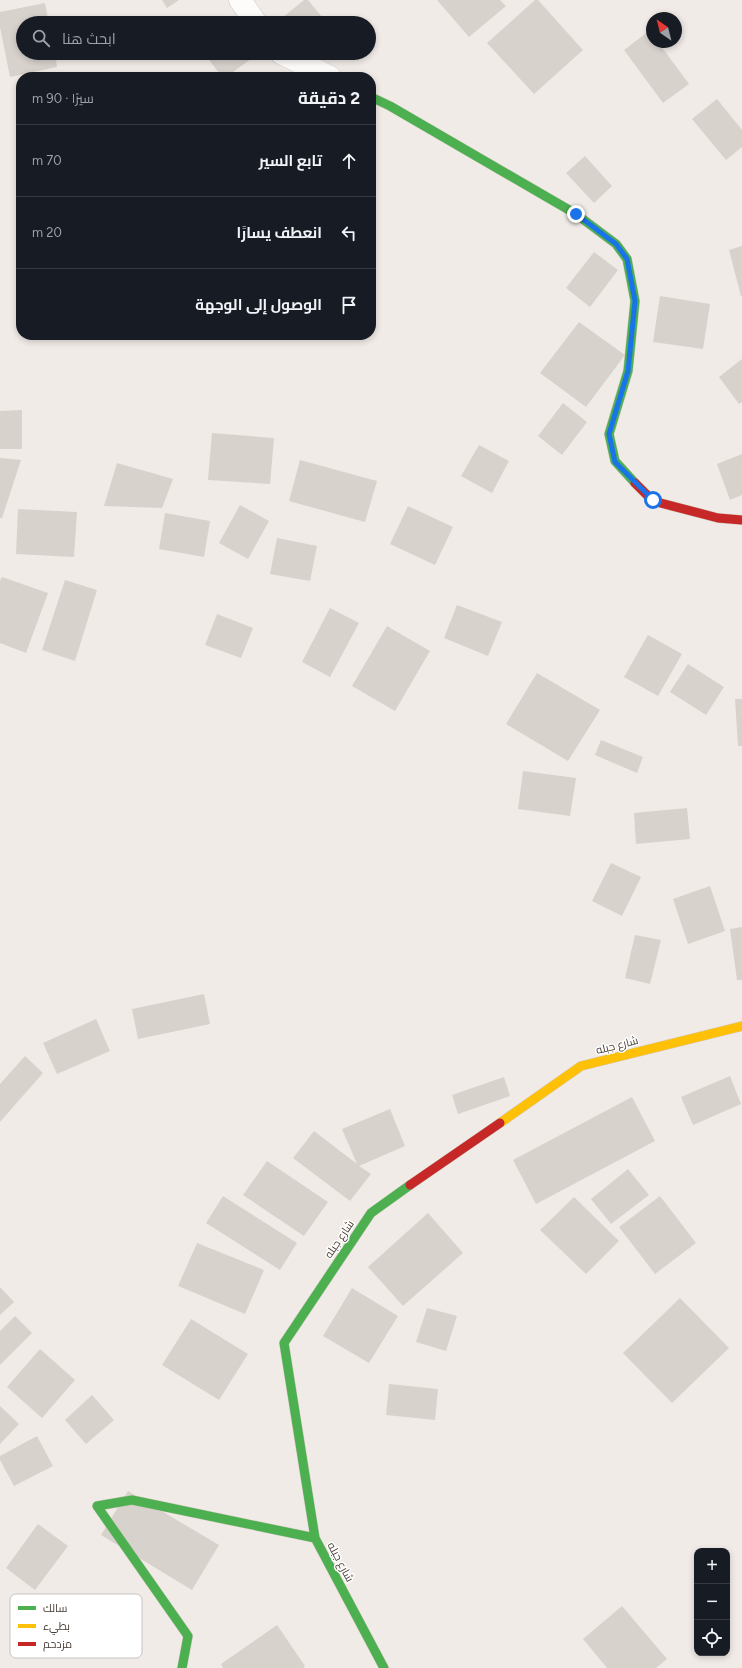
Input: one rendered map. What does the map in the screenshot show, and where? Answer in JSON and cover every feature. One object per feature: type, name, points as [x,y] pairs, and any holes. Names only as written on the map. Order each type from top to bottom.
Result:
[{"type":"street","points":[[240,0],[251,16]]},
{"type":"street","points":[[295,60],[320,72]]},
{"type":"street","points":[[376,99],[390,106],[576,214],[616,244],[627,259],[635,301],[628,371],[609,434],[615,462],[653,500],[718,518],[742,520]]},
{"type":"street","name":"شارع جبله","points":[[384,1668],[315,1538],[284,1343],[371,1213],[581,1066],[742,1026]]},
{"type":"street","points":[[182,1668],[188,1636],[96,1506],[132,1500],[315,1538]]},
{"type":"building","points":[[162,0],[179,0],[167,8]]},
{"type":"building","points":[[304,0],[308,0],[321,16],[285,16]]},
{"type":"building","points":[[437,0],[500,0],[506,6],[469,37]]},
{"type":"building","points":[[535,0],[538,0],[583,50],[534,94],[487,43]]},
{"type":"building","points":[[45,3],[48,16],[16,16],[16,60],[56,60],[57,67],[34,72],[16,72],[16,76],[10,77],[0,27],[0,12]]},
{"type":"building","points":[[646,33],[646,48],[662,48],[689,84],[663,103],[624,50]]},
{"type":"building","points":[[209,60],[249,60],[233,72],[218,72]]},
{"type":"building","points":[[717,99],[742,130],[742,147],[726,160],[692,119]]},
{"type":"building","points":[[585,156],[612,186],[594,203],[566,173]]},
{"type":"building","points":[[742,246],[742,296],[741,296],[729,250]]},
{"type":"building","points":[[594,252],[618,270],[590,307],[566,288]]},
{"type":"building","points":[[660,296],[710,304],[703,349],[653,342]]},
{"type":"building","points":[[579,322],[625,355],[586,407],[540,373]]},
{"type":"building","points":[[742,359],[742,402],[739,404],[719,377]]},
{"type":"building","points":[[563,403],[587,422],[562,455],[538,436]]},
{"type":"building","points":[[22,410],[22,449],[0,449],[0,411]]},
{"type":"building","points":[[212,433],[274,438],[270,484],[208,480]]},
{"type":"building","points":[[479,445],[509,461],[492,493],[461,476]]},
{"type":"building","points":[[742,454],[742,495],[730,500],[717,464]]},
{"type":"building","points":[[0,458],[21,460],[2,518],[0,518]]},
{"type":"building","points":[[300,460],[377,481],[365,522],[289,501]]},
{"type":"building","points":[[117,463],[173,479],[162,508],[104,506]]},
{"type":"building","points":[[240,505],[269,521],[248,559],[219,543]]},
{"type":"building","points":[[408,506],[453,527],[435,565],[390,544]]},
{"type":"building","points":[[18,509],[77,512],[74,557],[16,554]]},
{"type":"building","points":[[165,513],[210,521],[204,557],[159,549]]},
{"type":"building","points":[[277,538],[317,546],[310,581],[270,574]]},
{"type":"building","points":[[2,577],[48,593],[26,653],[0,643],[0,581]]},
{"type":"building","points":[[65,580],[97,590],[75,661],[42,650]]},
{"type":"building","points":[[457,605],[502,622],[488,656],[444,638]]},
{"type":"building","points":[[330,608],[359,623],[330,677],[302,662]]},
{"type":"building","points":[[217,614],[253,628],[241,658],[205,645]]},
{"type":"building","points":[[387,626],[430,651],[395,711],[352,686]]},
{"type":"building","points":[[648,635],[682,654],[658,696],[624,677]]},
{"type":"building","points":[[688,664],[724,687],[706,715],[670,692]]},
{"type":"building","points":[[537,673],[600,710],[568,761],[506,724]]},
{"type":"building","points":[[735,699],[742,699],[742,746],[738,746]]},
{"type":"building","points":[[601,740],[643,757],[637,773],[595,755]]},
{"type":"building","points":[[523,771],[576,778],[570,816],[518,809]]},
{"type":"building","points":[[687,808],[690,839],[636,844],[634,813]]},
{"type":"building","points":[[611,863],[641,877],[622,916],[592,901]]},
{"type":"building","points":[[710,886],[725,931],[688,944],[673,899]]},
{"type":"building","points":[[742,927],[742,980],[737,980],[730,929]]},
{"type":"building","points":[[635,935],[661,940],[650,984],[625,978]]},
{"type":"building","points":[[204,994],[210,1024],[138,1039],[132,1009]]},
{"type":"building","points":[[96,1019],[110,1051],[57,1074],[43,1043]]},
{"type":"building","points":[[25,1056],[43,1073],[0,1122],[0,1084]]},
{"type":"building","points":[[730,1076],[741,1104],[693,1125],[681,1097]]},
{"type":"building","points":[[504,1077],[510,1096],[458,1114],[452,1095]]},
{"type":"building","points":[[632,1097],[655,1141],[536,1204],[513,1160]]},
{"type":"building","points":[[390,1109],[405,1146],[359,1166],[371,1174],[350,1201],[293,1158],[314,1131],[357,1164],[342,1129]]},
{"type":"building","points":[[267,1161],[328,1202],[304,1236],[243,1195]]},
{"type":"building","points":[[628,1169],[649,1195],[611,1224],[591,1199]]},
{"type":"building","points":[[223,1196],[297,1243],[280,1270],[206,1223]]},
{"type":"building","points":[[660,1196],[696,1243],[655,1274],[619,1227]]},
{"type":"building","points":[[574,1197],[619,1241],[586,1274],[540,1230]]},
{"type":"building","points":[[428,1213],[463,1253],[403,1306],[368,1267]]},
{"type":"building","points":[[197,1243],[264,1270],[245,1314],[178,1286]]},
{"type":"building","points":[[0,1287],[14,1302],[0,1315]]},
{"type":"building","points":[[352,1288],[398,1316],[369,1363],[323,1336]]},
{"type":"building","points":[[680,1298],[729,1348],[672,1403],[623,1353]]},
{"type":"building","points":[[427,1308],[457,1316],[446,1351],[416,1342]]},
{"type":"building","points":[[15,1316],[32,1333],[0,1365],[0,1331]]},
{"type":"building","points":[[191,1319],[248,1354],[219,1400],[162,1365]]},
{"type":"building","points":[[40,1349],[75,1380],[42,1418],[7,1387]]},
{"type":"building","points":[[389,1384],[438,1389],[435,1420],[386,1415]]},
{"type":"building","points":[[92,1395],[114,1420],[86,1444],[65,1420]]},
{"type":"building","points":[[0,1406],[19,1424],[0,1444]]},
{"type":"building","points":[[37,1436],[53,1466],[14,1486],[0,1460],[0,1456]]},
{"type":"building","points":[[128,1491],[219,1545],[192,1590],[101,1535]]},
{"type":"building","points":[[38,1524],[68,1546],[35,1590],[6,1568]]},
{"type":"building","points":[[622,1606],[667,1659],[656,1668],[607,1668],[583,1639]]},
{"type":"building","points":[[277,1625],[305,1666],[303,1668],[223,1668],[221,1664]]},
{"type":"traffic: fast","points":[[376,99],[390,106],[576,214],[616,244],[627,259],[635,301],[628,371],[609,434],[615,461],[635,483]]},
{"type":"traffic: fast","points":[[384,1668],[315,1538],[284,1343],[371,1213],[410,1185]]},
{"type":"traffic: fast","points":[[182,1668],[188,1636],[97,1506],[132,1500],[315,1538]]},
{"type":"traffic: slow","points":[[500,1123],[581,1066],[742,1026]]},
{"type":"traffic: jam","points":[[635,483],[653,501],[718,518],[742,520]]},
{"type":"traffic: jam","points":[[410,1185],[500,1123]]},
{"type":"route","points":[[576,214],[616,244],[627,259],[635,301],[628,371],[609,434],[615,462],[653,500]]}]
